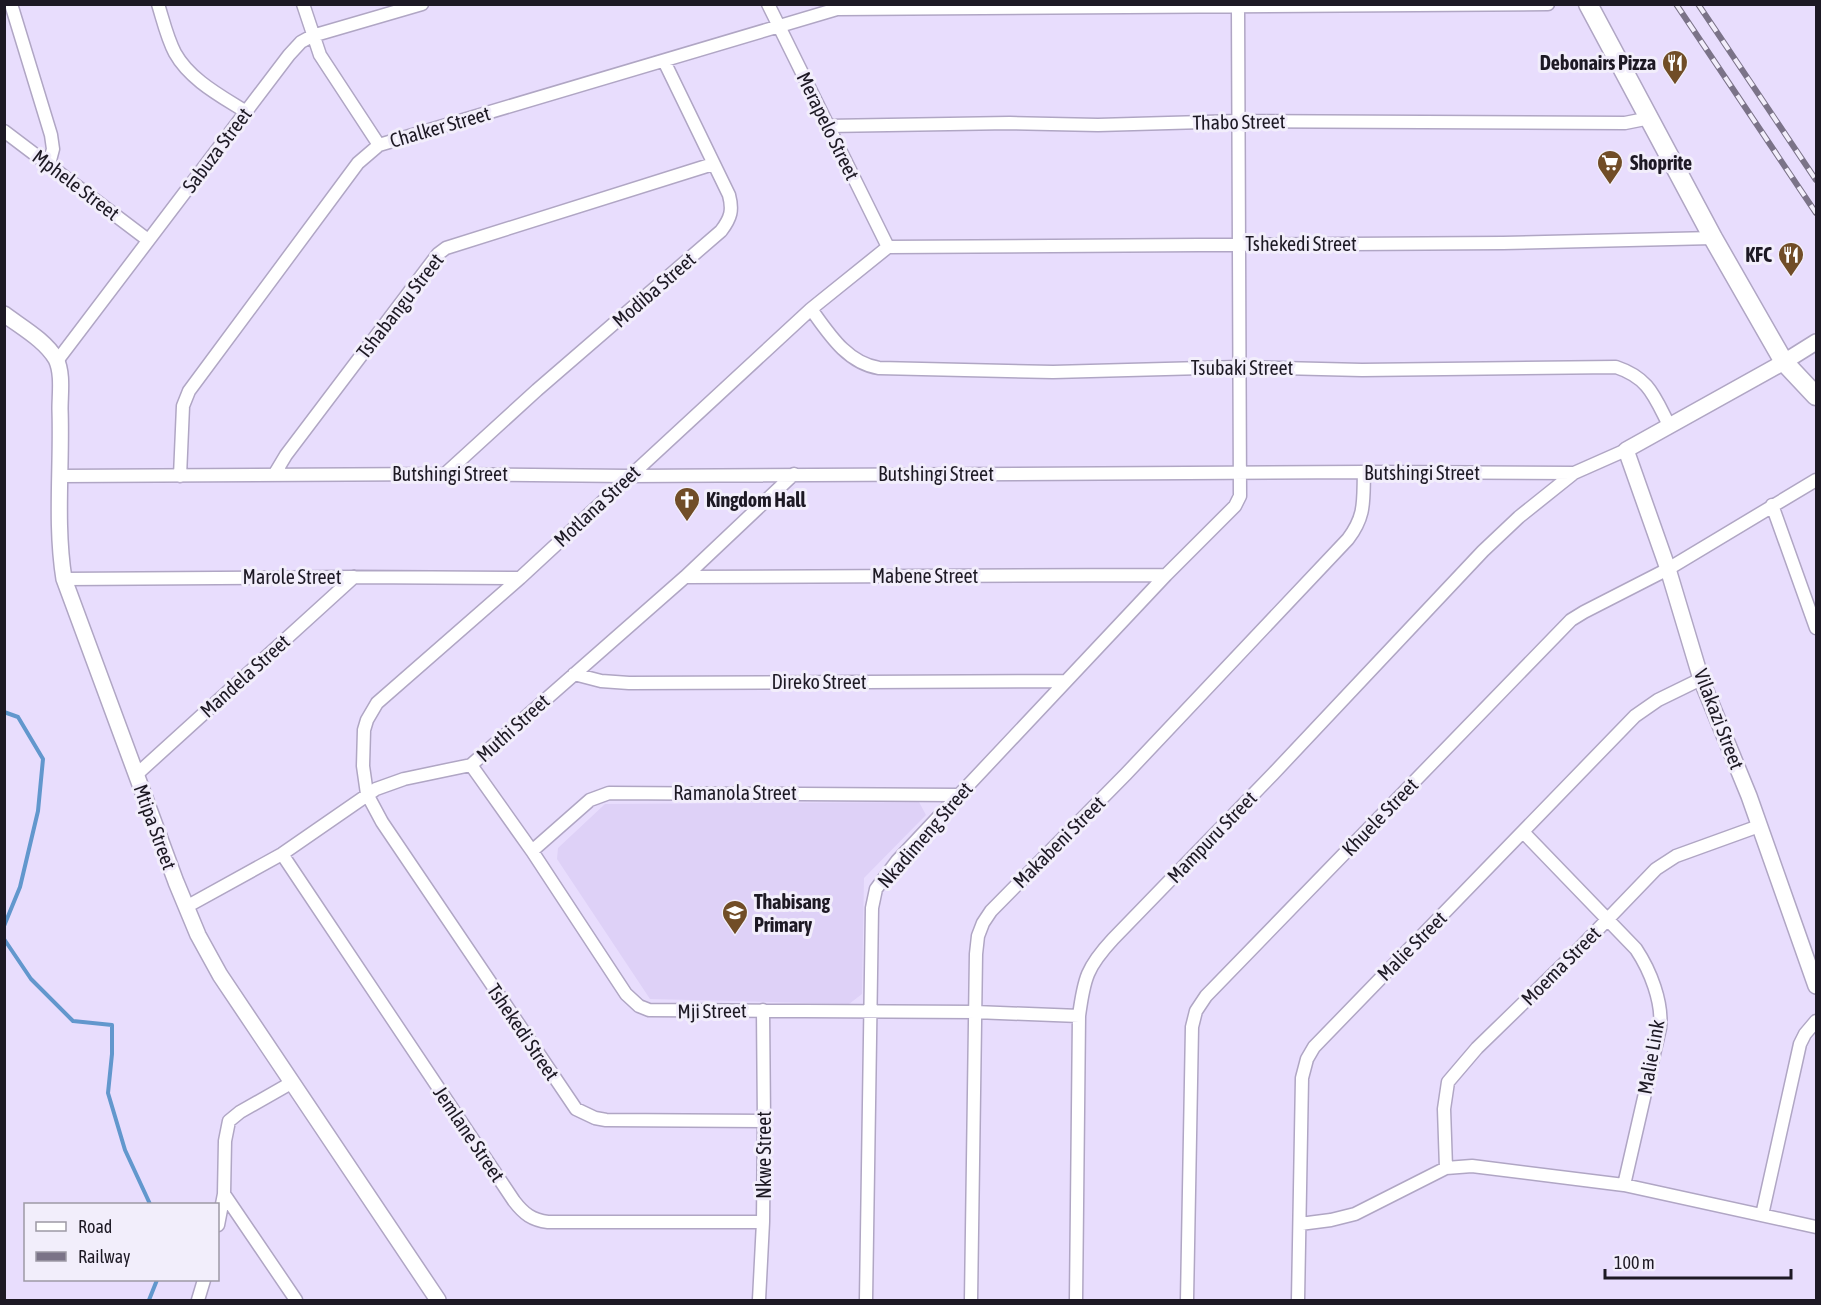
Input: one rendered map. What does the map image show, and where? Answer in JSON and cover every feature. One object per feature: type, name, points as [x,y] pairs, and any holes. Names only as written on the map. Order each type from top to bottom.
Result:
[{"type":"main road","points":[[1588,4],[1713,238],[1784,362],[1816,396]]},
{"type":"street","points":[[11,4],[51,135],[53,149],[49,164]]},
{"type":"street","points":[[158,4],[175,52],[186,69],[209,88],[246,112]]},
{"type":"street","points":[[303,4],[320,55],[379,145]]},
{"type":"street","name":"Sabuza Street","points":[[57,361],[301,42],[312,36],[422,4]]},
{"type":"street","name":"Merapelo Street","points":[[768,4],[888,247]]},
{"type":"street","name":"Chalker Street","points":[[180,476],[183,406],[189,390],[358,163],[379,145],[831,10],[1548,4]]},
{"type":"street","name":"Nkadimeng Street","points":[[866,1300],[872,908],[876,889],[886,873],[1065,681],[1238,502],[1241,490],[1238,8]]},
{"type":"street","name":"Modiba Street","points":[[446,474],[537,390],[722,231],[728,222],[732,206],[729,195],[664,61]]},
{"type":"street","name":"Thabo Street","points":[[827,126],[1010,123],[1098,125],[1239,121],[1625,123],[1650,118]]},
{"type":"street","name":"Mphele Street","points":[[4,131],[148,240]]},
{"type":"street","name":"Tshabangu Street","points":[[274,475],[286,455],[430,263],[446,248],[714,165]]},
{"type":"street","name":"Tshekedi Street","points":[[888,247],[1503,243],[1713,238]]},
{"type":"street","name":"Motlana Street","points":[[367,794],[363,766],[364,730],[371,711],[377,703],[520,578],[811,309],[888,247]]},
{"type":"street","name":"Tsubaki Street","points":[[811,309],[832,338],[850,355],[860,363],[879,368],[1053,372],[1240,367],[1362,370],[1616,367],[1639,377],[1646,384],[1669,425]]},
{"type":"street","points":[[4,314],[47,348],[57,361]]},
{"type":"street","name":"Butshingi Street","points":[[61,476],[1574,473],[1626,450],[1816,342]]},
{"type":"street","name":"Mtipa Street","points":[[57,361],[60,377],[59,531],[64,579],[186,907],[220,975],[438,1300]]},
{"type":"street","name":"Vilakazi Street","points":[[1626,450],[1668,569],[1701,678],[1759,826],[1816,986]]},
{"type":"street","name":"Makabeni Street","points":[[971,1300],[975,1012],[978,936],[982,923],[1348,538],[1358,525],[1362,514],[1364,472]]},
{"type":"street","name":"Mampuru Street","points":[[1076,1300],[1079,1016],[1083,985],[1089,968],[1113,939],[1273,774],[1483,551],[1519,517],[1574,473]]},
{"type":"street","name":"Muthi Street","points":[[186,907],[282,854],[367,794],[404,779],[471,765],[685,577],[794,474]]},
{"type":"street","name":"Khuele Street","points":[[1187,1300],[1192,1027],[1199,1005],[1571,620],[1668,569],[1816,480]]},
{"type":"street","points":[[1772,505],[1816,628]]},
{"type":"street","name":"Mabene Street","points":[[685,577],[1166,575]]},
{"type":"street","name":"Mandela Street","points":[[136,775],[354,577]]},
{"type":"street","name":"Marole Street","points":[[64,579],[520,578]]},
{"type":"street","name":"Direko Street","points":[[574,674],[601,681],[629,683],[1065,681]]},
{"type":"street","name":"Malie Street","points":[[1299,1300],[1302,1078],[1307,1059],[1314,1047],[1635,716],[1658,700],[1701,678]]},
{"type":"street","name":"Mji Street","points":[[471,765],[532,851],[626,994],[639,1006],[659,1011],[975,1012],[1079,1016]]},
{"type":"street","name":"Ramanola Street","points":[[532,851],[590,800],[609,793],[959,795]]},
{"type":"street","name":"Tshekedi Street","points":[[367,794],[388,832],[576,1109],[595,1118],[606,1120],[764,1121]]},
{"type":"street","name":"Moema Street","points":[[1446,1168],[1444,1109],[1448,1082],[1477,1048],[1656,869],[1667,861],[1759,826]]},
{"type":"street","name":"Malie Link","points":[[1524,833],[1636,949],[1645,963],[1654,988],[1661,1019],[1624,1185]]},
{"type":"street","name":"Jemlane Street","points":[[282,854],[525,1214],[536,1220],[548,1222],[763,1222]]},
{"type":"street","name":"Nkwe Street","points":[[759,1300],[763,1222],[763,1010]]},
{"type":"street","points":[[1762,1215],[1800,1044],[1816,1021]]},
{"type":"street","points":[[219,1220],[224,1194],[225,1141],[230,1121],[240,1112],[291,1083]]},
{"type":"street","points":[[1300,1224],[1355,1214],[1446,1168],[1472,1166],[1624,1185],[1816,1227]]},
{"type":"street","points":[[224,1194],[296,1300]]},
{"type":"street","points":[[198,1300],[204,1281]]},
{"type":"shaded area","name":"Thabisang Primary","points":[[919,802],[926,815],[864,878],[862,994],[849,1004],[650,999],[557,859],[558,848],[605,804]]},
{"type":"waterway","points":[[4,712],[18,717],[43,759],[38,811],[20,887],[4,926]]},
{"type":"waterway","points":[[4,939],[31,979],[73,1021],[112,1025],[108,1093],[125,1150],[150,1203]]},
{"type":"waterway","points":[[149,1300],[157,1281]]},
{"type":"railway","points":[[1676,4],[1816,213]]},
{"type":"railway","points":[[1698,4],[1816,180]]},
{"type":"place","name":"Debonairs Pizza","points":[[1675,86]]},
{"type":"place","name":"Shoprite","points":[[1610,186]]},
{"type":"place","name":"KFC","points":[[1791,278]]},
{"type":"place","name":"Kingdom Hall","points":[[687,523]]},
{"type":"place","name":"Thabisang Primary","points":[[735,936]]}]
